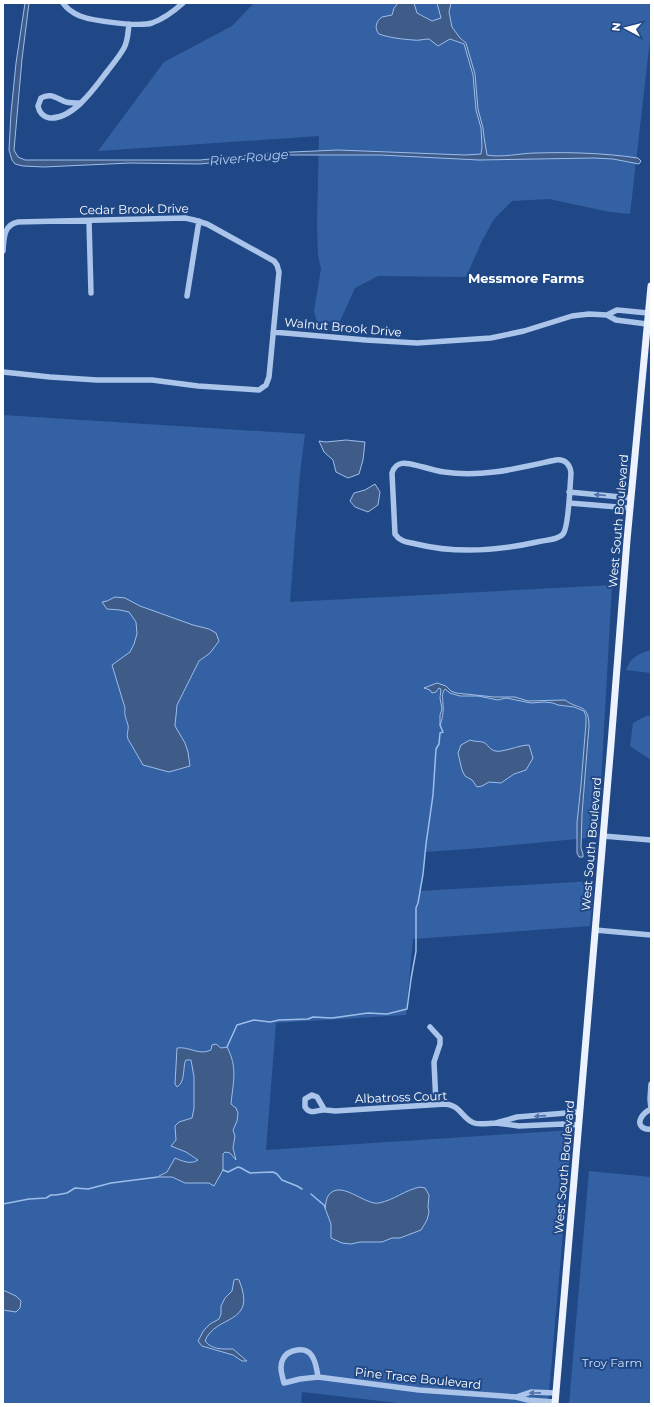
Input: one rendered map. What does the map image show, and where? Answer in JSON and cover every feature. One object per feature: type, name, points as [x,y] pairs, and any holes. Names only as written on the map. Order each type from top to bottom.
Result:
[{"type":"main road","name":"West South Boulevard","points":[[555,1403],[630,508],[651,286]]},
{"type":"street","points":[[63,3],[68,9],[80,16],[141,25],[155,22],[168,15],[183,3]]},
{"type":"street","points":[[80,103],[67,102],[54,96],[47,95],[41,98],[38,106],[44,116],[52,118],[69,112],[80,103],[89,95],[123,50],[129,24]]},
{"type":"street","name":"Cedar Brook Drive","points":[[3,251],[5,234],[8,227],[18,222],[190,218],[207,224],[274,261],[277,265],[279,272],[274,332]]},
{"type":"street","points":[[89,220],[91,293]]},
{"type":"street","points":[[187,296],[199,221]]},
{"type":"street","name":"Walnut Brook Drive","points":[[607,315],[617,310],[648,313]]},
{"type":"street","points":[[627,322],[628,312]]},
{"type":"street","name":"Walnut Brook Drive","points":[[3,372],[97,380],[152,380],[198,386],[259,390],[266,385],[269,377],[274,332],[387,342],[435,342],[478,339],[505,335],[581,314],[607,315],[616,320],[647,324]]},
{"type":"street","points":[[559,460],[566,462],[571,469],[569,492],[566,529],[562,535],[557,538],[516,546],[484,550],[435,548],[403,541],[397,537],[394,531],[392,473],[395,466],[405,463],[444,472],[473,474],[504,471],[559,460]]},
{"type":"street","points":[[569,492],[631,498]]},
{"type":"street","points":[[569,503],[630,508]]},
{"type":"street","points":[[603,836],[651,840]]},
{"type":"street","points":[[595,930],[651,935]]},
{"type":"street","points":[[430,1027],[440,1038],[440,1044],[434,1062],[436,1104]]},
{"type":"street","points":[[651,1084],[651,1109],[640,1119],[642,1127],[646,1130],[651,1129]]},
{"type":"street","name":"Albatross Court","points":[[324,1109],[335,1111],[445,1104],[455,1106],[469,1121],[475,1124],[496,1123],[519,1126],[563,1124],[578,1125]]},
{"type":"street","name":"Albatross Court","points":[[496,1123],[517,1117],[579,1112]]},
{"type":"street","name":"Pine Trace Boulevard","points":[[318,1377],[312,1354],[304,1350],[297,1350],[290,1352],[283,1358],[281,1368],[284,1383],[318,1377],[419,1390],[516,1397],[555,1403]]},
{"type":"street","name":"Pine Trace Boulevard","points":[[516,1397],[531,1392],[556,1393]]},
{"type":"green space","points":[[254,3],[651,3],[651,31],[630,214],[610,212],[549,199],[512,201],[494,219],[481,243],[466,277],[378,276],[355,288],[340,321],[317,322],[314,311],[321,269],[318,255],[317,225],[319,136],[98,151],[164,62],[232,26]]},
{"type":"green space","points":[[3,415],[305,434],[300,473],[290,602],[612,585],[598,837],[425,852],[420,891],[594,881],[590,926],[413,939],[406,1015],[276,1023],[266,1150],[572,1130],[548,1404],[407,1404],[302,1392],[301,1404],[3,1404]]},
{"type":"green space","points":[[651,649],[651,673],[626,670],[634,658]]},
{"type":"green space","points":[[646,716],[651,716],[651,760],[630,746],[633,723]]},
{"type":"green space","name":"Troy Farm","points":[[589,1171],[651,1177],[651,1404],[569,1404]]},
{"type":"water","name":"River Rouge","points":[[25,3],[29,3],[22,59],[14,150],[18,157],[25,160],[200,160],[269,153],[338,150],[465,155],[481,154],[481,128],[476,110],[473,75],[464,44],[450,39],[438,46],[429,39],[415,40],[392,37],[379,34],[377,32],[376,25],[378,21],[382,17],[392,15],[394,8],[398,3],[414,3],[417,13],[432,21],[441,18],[437,3],[451,3],[449,12],[452,27],[460,38],[466,43],[475,74],[478,109],[483,128],[487,155],[499,156],[530,153],[587,153],[638,158],[641,161],[639,164],[613,159],[594,158],[479,160],[380,155],[285,155],[200,164],[130,163],[44,167],[15,164],[9,150],[11,113],[16,63]]},
{"type":"water","points":[[346,440],[365,442],[363,460],[359,474],[348,478],[336,472],[333,460],[324,452],[319,441],[326,442]]},
{"type":"water","points":[[375,484],[380,492],[378,505],[368,512],[355,507],[350,501],[354,493],[365,490]]},
{"type":"water","points":[[115,597],[125,598],[140,606],[193,625],[209,629],[216,633],[219,641],[210,653],[199,661],[177,705],[175,726],[185,743],[190,766],[169,772],[143,765],[128,739],[125,708],[112,665],[130,652],[137,634],[136,622],[129,612],[107,609],[102,602]]},
{"type":"water","points":[[437,683],[446,686],[451,691],[456,693],[494,697],[515,697],[528,701],[565,700],[585,710],[589,719],[589,726],[582,814],[581,848],[583,857],[579,857],[577,853],[577,823],[586,723],[584,711],[574,707],[553,703],[531,703],[506,698],[498,700],[478,696],[460,696],[450,693],[445,689],[440,725],[440,715],[442,709],[440,698],[441,689],[439,688],[436,692],[432,693],[430,690],[424,688]]},
{"type":"water","points":[[470,740],[484,742],[495,751],[529,745],[533,758],[526,770],[514,774],[501,783],[489,782],[477,787],[472,780],[465,776],[458,753],[461,745]]},
{"type":"water","points":[[216,1044],[221,1048],[227,1047],[233,1062],[234,1082],[231,1104],[236,1108],[238,1113],[237,1121],[233,1130],[235,1136],[233,1148],[236,1160],[230,1153],[225,1152],[223,1154],[223,1170],[214,1186],[209,1183],[185,1183],[172,1177],[159,1177],[167,1172],[175,1158],[189,1162],[198,1160],[186,1152],[171,1146],[176,1140],[175,1126],[179,1122],[192,1118],[194,1108],[194,1077],[191,1060],[186,1060],[185,1062],[183,1079],[180,1085],[177,1087],[175,1084],[177,1048],[207,1052],[211,1050],[212,1045]]},
{"type":"water","points":[[420,1187],[425,1188],[429,1195],[429,1212],[427,1220],[421,1230],[400,1238],[392,1238],[382,1242],[360,1242],[351,1244],[342,1243],[331,1238],[331,1224],[325,1208],[327,1197],[333,1191],[346,1191],[367,1201],[379,1203],[390,1200],[409,1190]]},
{"type":"water","points":[[234,1280],[239,1280],[243,1295],[243,1305],[233,1318],[217,1327],[210,1333],[205,1341],[214,1347],[233,1349],[247,1361],[242,1361],[233,1355],[202,1346],[198,1341],[204,1330],[210,1324],[219,1319],[221,1314],[221,1306],[225,1298],[232,1291]]},
{"type":"water","points":[[3,1290],[16,1296],[21,1301],[20,1308],[16,1312],[3,1310]]},
{"type":"waterway","points":[[227,1047],[237,1025],[254,1020],[270,1022],[279,1020],[308,1019],[313,1017],[332,1018],[368,1013],[387,1014],[407,1009],[416,951],[416,908],[423,874],[433,795],[436,749],[439,744],[440,733],[443,732],[440,725]]},
{"type":"waterway","points":[[223,1170],[228,1172],[238,1167],[250,1173],[273,1172],[282,1180],[302,1189]]},
{"type":"waterway","points":[[3,1204],[29,1199],[46,1198],[51,1195],[67,1193],[75,1188],[88,1189],[111,1183],[158,1177]]},
{"type":"waterway","points":[[311,1194],[325,1206],[325,1208]]},
{"type":"district","name":"Messmore Farms","points":[[526,278]]}]
